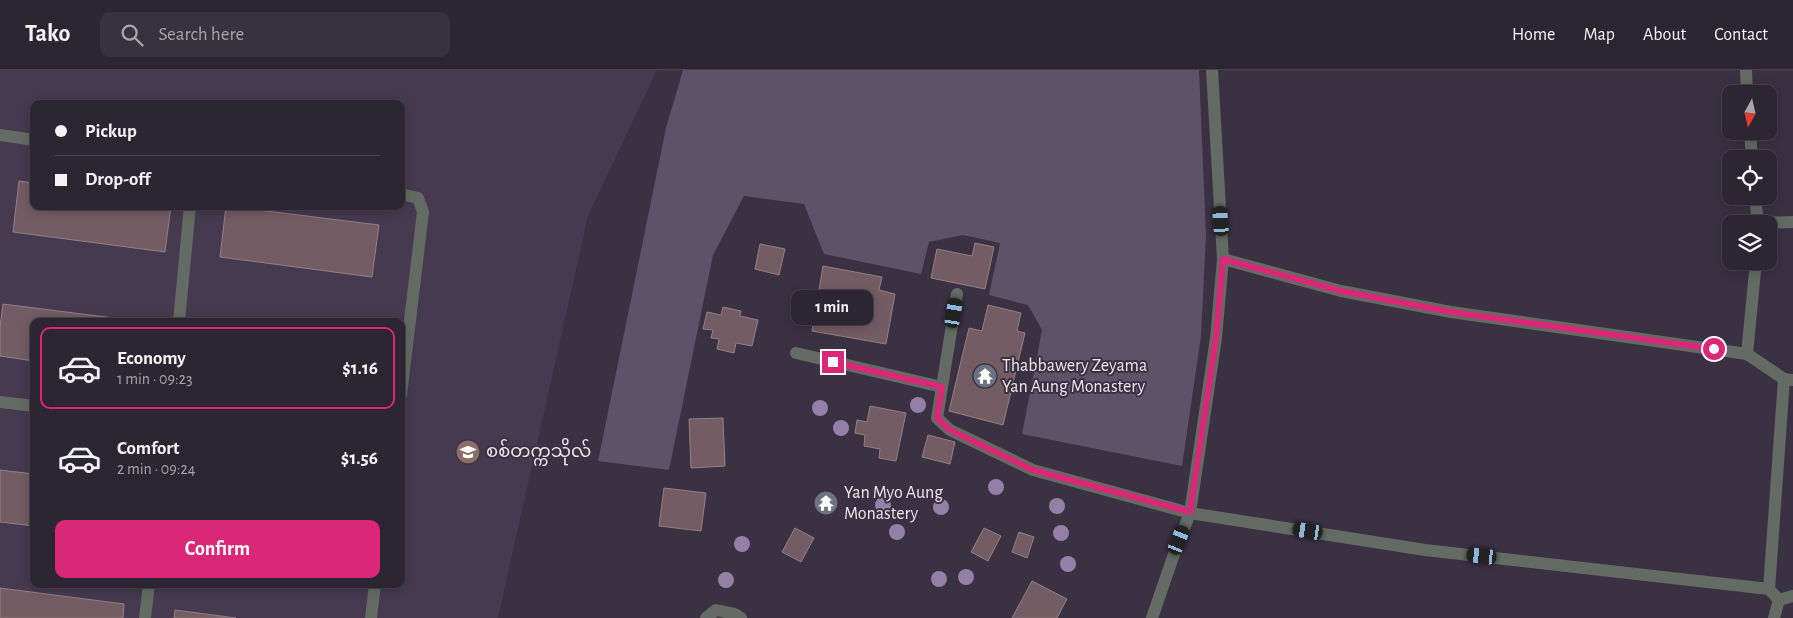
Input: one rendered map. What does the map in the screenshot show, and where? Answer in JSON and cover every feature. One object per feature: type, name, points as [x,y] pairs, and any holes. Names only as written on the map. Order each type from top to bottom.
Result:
[{"type":"street","points":[[1152,618],[1190,512],[1216,338],[1223,259],[1212,70]]},
{"type":"street","points":[[1746,70],[1747,85]]},
{"type":"street","points":[[0,135],[30,139]]},
{"type":"street","points":[[405,195],[418,198],[423,212],[405,362]]},
{"type":"street","points":[[179,318],[190,210]]},
{"type":"street","points":[[1777,222],[1793,222]]},
{"type":"street","points":[[1223,259],[1341,291],[1451,312],[1747,354],[1788,379],[1769,589]]},
{"type":"street","points":[[1747,354],[1755,270]]},
{"type":"street","points":[[957,294],[937,418],[950,430],[1033,470],[1190,512],[1425,550],[1769,589],[1779,600]]},
{"type":"street","points":[[796,353],[942,387]]},
{"type":"street","points":[[0,402],[30,406]]},
{"type":"street","points":[[144,618],[148,588]]},
{"type":"street","points":[[371,618],[375,588]]},
{"type":"street","points":[[1779,600],[1793,596]]},
{"type":"street","points":[[1774,618],[1779,600]]},
{"type":"street","points":[[706,618],[716,610],[736,614],[741,618]]},
{"type":"shaded area","name":"စစ်‌တက္ကသိုလ်","points":[[0,70],[657,70],[588,216],[498,618],[0,618]]},
{"type":"shaded area","points":[[683,70],[1199,70],[1206,235],[1201,336],[1182,466],[1022,434],[1042,330],[1028,305],[989,295],[1000,243],[963,235],[929,242],[921,274],[824,254],[804,204],[744,196],[713,255],[669,470],[598,461],[666,128]]},
{"type":"building","points":[[19,181],[30,182],[30,210],[170,210],[165,252],[13,232]]},
{"type":"building","points":[[226,210],[258,210],[379,225],[372,277],[220,257]]},
{"type":"building","points":[[975,243],[994,247],[985,289],[931,278],[937,249],[972,256]]},
{"type":"building","points":[[760,244],[785,249],[779,275],[755,269]]},
{"type":"building","points":[[823,266],[882,277],[879,290],[895,294],[886,344],[812,331]]},
{"type":"building","points":[[3,304],[114,318],[30,318],[30,360],[0,356],[0,327]]},
{"type":"building","points":[[988,305],[1021,313],[1017,331],[1025,333],[1003,425],[949,411],[969,328],[982,331]]},
{"type":"building","points":[[723,307],[741,311],[740,316],[758,320],[752,346],[736,343],[734,353],[717,349],[719,339],[711,338],[713,330],[703,329],[707,312],[721,315]]},
{"type":"building","points":[[870,406],[906,413],[896,461],[879,458],[880,449],[864,446],[865,435],[855,433],[857,420],[867,422]]},
{"type":"building","points":[[723,418],[725,466],[691,468],[689,419]]},
{"type":"building","points":[[928,435],[955,442],[950,464],[922,457]]},
{"type":"building","points":[[0,470],[30,474],[30,526],[0,522]]},
{"type":"building","points":[[664,488],[706,493],[701,531],[659,526]]},
{"type":"building","points":[[795,528],[814,538],[801,562],[782,552]]},
{"type":"building","points":[[984,528],[1001,536],[988,561],[971,552]]},
{"type":"building","points":[[1019,532],[1034,537],[1027,558],[1012,552]]},
{"type":"building","points":[[1032,581],[1067,599],[1057,618],[1012,618]]},
{"type":"building","points":[[0,588],[124,604],[123,618],[0,618]]},
{"type":"building","points":[[175,610],[236,618],[174,618]]},
{"type":"place","name":"Thabbawery Zeyama Yan Aung Monastery","points":[[985,376]]},
{"type":"place","name":"စစ်‌တက္ကသိုလ်","points":[[468,452]]},
{"type":"place","name":"Yan Myo Aung Monastery","points":[[826,503]]},
{"type":"route","points":[[833,362],[942,387],[937,418],[950,430],[1033,470],[1190,512],[1216,338],[1223,259],[1341,291],[1451,312],[1714,349]]}]
